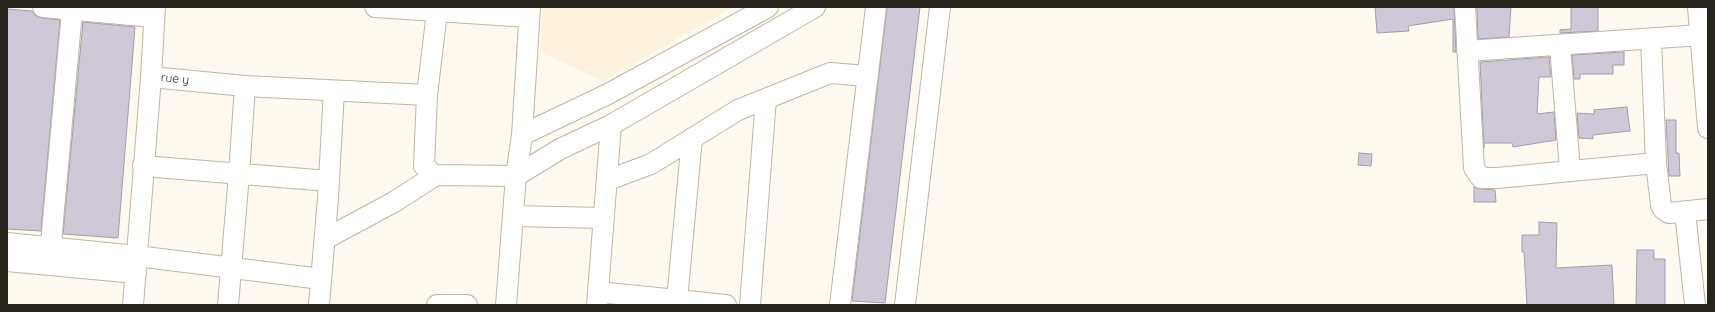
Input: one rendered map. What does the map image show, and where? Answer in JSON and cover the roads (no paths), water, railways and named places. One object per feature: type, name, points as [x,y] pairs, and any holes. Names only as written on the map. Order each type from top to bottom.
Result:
[{"type":"street","points":[[43,7],[72,11],[154,12],[151,77]]},
{"type":"street","points":[[375,7],[437,12],[529,12],[522,135],[516,176],[506,305]]},
{"type":"street","points":[[522,135],[608,94],[768,7]]},
{"type":"street","points":[[325,239],[394,202],[436,175],[516,176],[560,149],[611,125],[815,7]]},
{"type":"street","points":[[840,305],[876,7]]},
{"type":"street","points":[[905,305],[940,7]]},
{"type":"street","points":[[1465,7],[1474,168],[1481,178],[1497,178],[1656,163]]},
{"type":"street","points":[[1698,7],[1708,128]]},
{"type":"street","points":[[50,257],[72,11]]},
{"type":"street","points":[[436,175],[424,166],[427,95],[437,12]]},
{"type":"street","points":[[1467,51],[1560,46],[1701,35]]},
{"type":"street","points":[[1651,39],[1656,163],[1659,197],[1663,209],[1669,213],[1708,209]]},
{"type":"street","points":[[1560,46],[1570,170]]},
{"type":"street","points":[[608,180],[651,164],[738,110],[830,73],[867,76]]},
{"type":"street","name":"rue y","points":[[134,305],[143,166],[151,77],[245,86],[427,95]]},
{"type":"street","points":[[228,305],[240,174],[245,86]]},
{"type":"street","points":[[319,305],[325,239],[334,91]]},
{"type":"street","points":[[750,305],[766,99]]},
{"type":"street","points":[[611,125],[608,180],[603,218],[597,299],[677,300],[726,305]]},
{"type":"street","points":[[677,300],[692,138]]},
{"type":"street","points":[[143,166],[329,181]]},
{"type":"street","points":[[1685,212],[1695,305]]},
{"type":"street","points":[[513,216],[603,218]]},
{"type":"street","points":[[7,243],[50,257]]},
{"type":"street","points":[[7,261],[50,257],[137,264],[231,268],[321,279]]},
{"type":"street","points":[[437,305],[466,305]]}]
